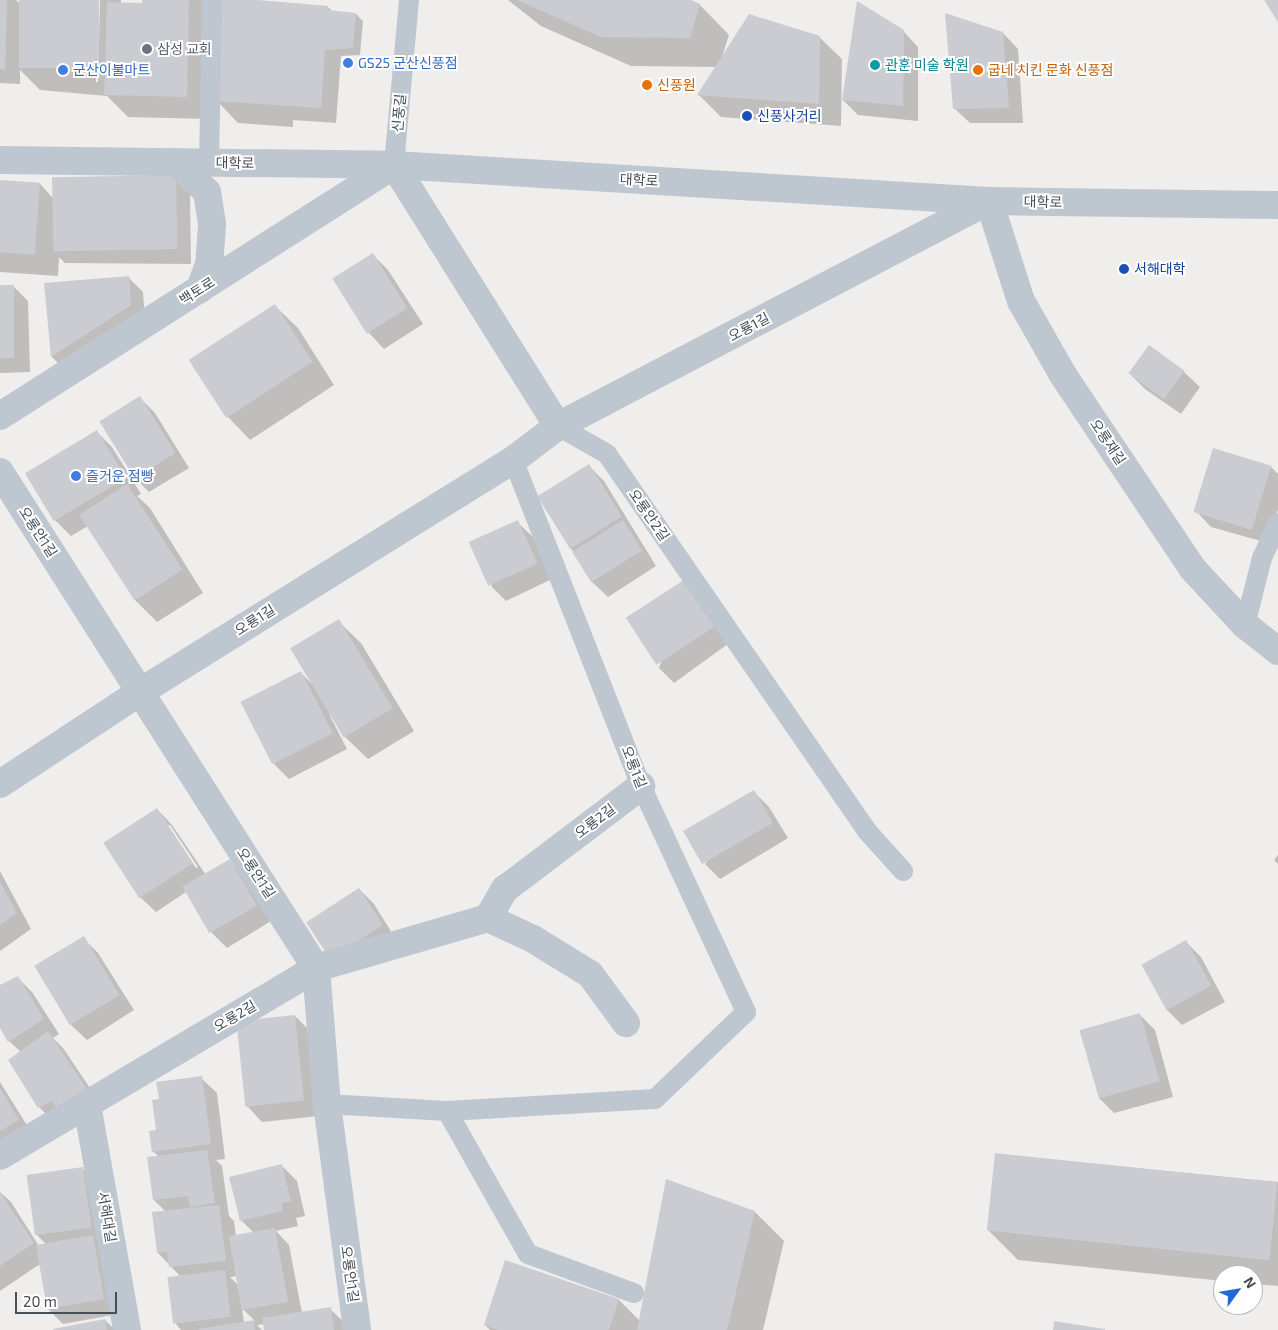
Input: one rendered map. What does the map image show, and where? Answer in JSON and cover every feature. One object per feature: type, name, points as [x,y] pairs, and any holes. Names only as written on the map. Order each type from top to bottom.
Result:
[{"type":"street","name":"대학로","points":[[0,160],[394,166],[989,201],[1278,205]]},
{"type":"street","points":[[176,162],[207,192],[212,225],[209,264],[200,289]]},
{"type":"street","name":"백토로","points":[[0,416],[394,166]]},
{"type":"street","name":"오룡안2길","points":[[394,166],[558,426]]},
{"type":"street","name":"오룡1길","points":[[0,784],[140,692],[513,460],[558,426],[989,201]]},
{"type":"street","name":"오룡재길","points":[[989,201],[1021,301],[1063,374],[1192,568],[1245,625],[1278,651]]},
{"type":"street","name":"오룡안1길","points":[[0,472],[316,968],[327,1104],[357,1330]]},
{"type":"street","name":"오룡2길","points":[[0,1156],[316,968],[488,918],[505,889],[641,786]]},
{"type":"street","points":[[488,918],[533,940],[590,974],[626,1023]]},
{"type":"street","name":"서해대길","points":[[87,1104],[127,1330]]},
{"type":"lane","points":[[209,163],[212,0]]},
{"type":"lane","name":"신풍길","points":[[394,166],[409,0]]},
{"type":"lane","name":"오룡안2길","points":[[558,426],[607,454],[867,830],[903,871]]},
{"type":"lane","name":"오룡1길","points":[[447,1111],[655,1099],[746,1012],[641,786],[513,460]]},
{"type":"lane","points":[[1245,625],[1262,558],[1278,524]]},
{"type":"lane","points":[[327,1104],[447,1111],[528,1254],[634,1293]]},
{"type":"building","points":[[0,0],[7,0],[5,70],[0,69]]},
{"type":"building","points":[[19,0],[99,0],[99,68],[19,68]]},
{"type":"building","name":"삼성 교회","points":[[142,0],[189,0],[187,97],[104,95],[107,2],[142,3]]},
{"type":"building","points":[[221,0],[258,0],[328,6],[328,10],[356,13],[353,48],[325,50],[321,108],[214,101]]},
{"type":"building","points":[[517,0],[691,0],[700,4],[690,38],[601,37]]},
{"type":"building","points":[[1264,0],[1278,0],[1278,22]]},
{"type":"building","name":"관훈 미술 학원","points":[[857,1],[904,30],[903,106],[842,100]]},
{"type":"building","name":"굽네 치킨 문화 신풍점","points":[[945,13],[1003,32],[1009,108],[953,109]]},
{"type":"building","points":[[749,14],[820,36],[819,104],[697,95]]},
{"type":"building","points":[[176,175],[177,249],[53,251],[52,177]]},
{"type":"building","points":[[0,180],[40,183],[35,255],[0,252]]},
{"type":"building","points":[[373,253],[407,308],[367,334],[332,278]]},
{"type":"building","points":[[129,276],[131,305],[51,357],[44,283]]},
{"type":"building","points":[[0,285],[14,285],[14,358],[0,358]]},
{"type":"building","points":[[275,304],[313,362],[226,418],[189,360]]},
{"type":"building","points":[[1149,345],[1185,371],[1164,399],[1128,373]]},
{"type":"building","points":[[140,396],[176,453],[135,478],[99,421]]},
{"type":"building","name":"즐거운 점빵","points":[[97,430],[126,478],[54,521],[25,473]]},
{"type":"building","points":[[1213,448],[1271,466],[1252,530],[1193,512]]},
{"type":"building","points":[[589,464],[622,517],[570,549],[537,496]]},
{"type":"building","points":[[127,484],[183,570],[135,601],[79,515]]},
{"type":"building","points":[[518,520],[538,564],[488,586],[469,542]]},
{"type":"building","points":[[623,520],[642,551],[591,582],[572,552]]},
{"type":"building","points":[[687,578],[717,625],[656,665],[626,618]]},
{"type":"building","points":[[339,619],[393,708],[344,738],[290,648]]},
{"type":"building","points":[[301,671],[333,733],[272,764],[240,702]]},
{"type":"building","points":[[754,790],[773,823],[702,864],[683,831]]},
{"type":"building","points":[[157,808],[193,863],[139,898],[103,843]]},
{"type":"building","points":[[230,859],[257,906],[209,933],[182,886]]},
{"type":"building","points":[[0,882],[17,913],[0,925]]},
{"type":"building","points":[[359,888],[383,925],[330,959],[306,922]]},
{"type":"building","points":[[84,936],[120,995],[70,1025],[34,966]]},
{"type":"building","points":[[1186,940],[1211,985],[1167,1010],[1141,965]]},
{"type":"building","points":[[18,976],[44,1019],[8,1042],[0,1028],[0,985]]},
{"type":"building","points":[[1140,1013],[1160,1081],[1099,1099],[1079,1030]]},
{"type":"building","points":[[295,1015],[304,1101],[245,1107],[236,1021]]},
{"type":"building","points":[[48,1031],[86,1088],[58,1109],[52,1101],[38,1108],[8,1060]]},
{"type":"building","points":[[202,1076],[211,1144],[152,1152],[149,1131],[156,1130],[152,1100],[159,1099],[156,1082]]},
{"type":"building","points":[[0,1088],[19,1120],[0,1131]]},
{"type":"building","points":[[207,1150],[215,1203],[190,1207],[188,1196],[153,1200],[147,1157]]},
{"type":"building","points":[[995,1153],[1277,1183],[1269,1260],[987,1231]]},
{"type":"building","points":[[282,1164],[291,1201],[282,1203],[283,1211],[240,1221],[229,1177]]},
{"type":"building","points":[[83,1167],[91,1227],[35,1235],[27,1175]]},
{"type":"building","points":[[666,1179],[755,1211],[727,1330],[637,1330]]},
{"type":"building","points":[[0,1192],[34,1243],[0,1266]]},
{"type":"building","points":[[219,1205],[226,1261],[169,1267],[167,1252],[157,1253],[152,1212]]},
{"type":"building","points":[[275,1228],[288,1302],[242,1310],[229,1236]]},
{"type":"building","points":[[93,1235],[104,1299],[47,1309],[36,1245]]},
{"type":"building","points":[[505,1260],[619,1299],[609,1330],[498,1330],[484,1325]]},
{"type":"building","points":[[225,1270],[231,1317],[173,1324],[167,1277]]},
{"type":"building","points":[[331,1307],[334,1330],[264,1330],[262,1318]]},
{"type":"building","points":[[105,1319],[107,1330],[53,1330],[53,1329]]},
{"type":"building","points":[[254,1320],[255,1330],[199,1330],[199,1329]]},
{"type":"building","points":[[1054,1321],[1105,1329],[1105,1330],[1053,1330]]},
{"type":"place","name":"삼성 교회","points":[[147,49]]},
{"type":"place","name":"GS25 군산신풍점","points":[[348,63]]},
{"type":"place","name":"관훈 미술 학원","points":[[875,65]]},
{"type":"place","name":"군산이불마트","points":[[63,70]]},
{"type":"place","name":"굽네 치킨 문화 신풍점","points":[[978,70]]},
{"type":"place","name":"신풍원","points":[[647,85]]},
{"type":"place","name":"신풍사거리","points":[[747,116]]},
{"type":"place","name":"서해대학","points":[[1124,269]]},
{"type":"place","name":"즐거운 점빵","points":[[76,476]]}]
